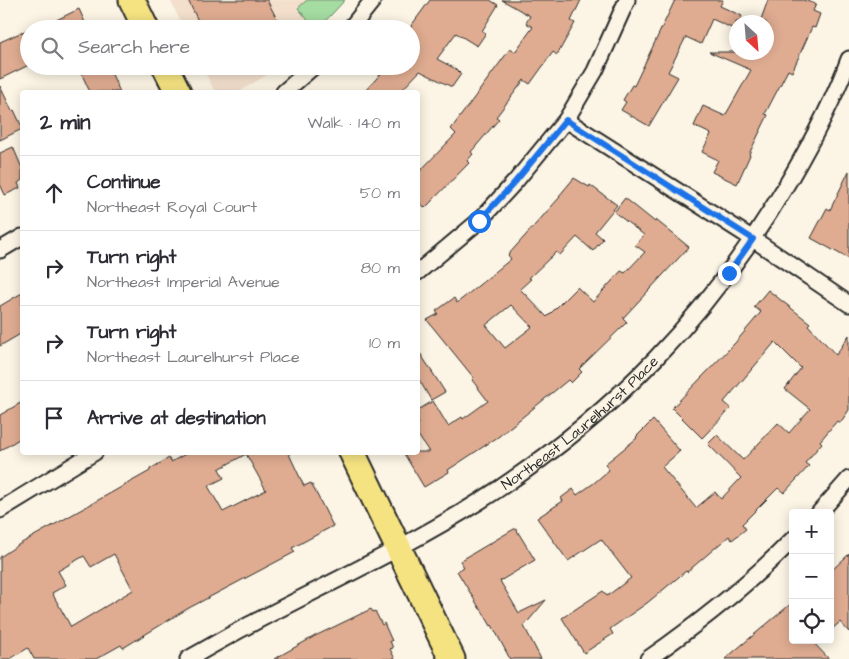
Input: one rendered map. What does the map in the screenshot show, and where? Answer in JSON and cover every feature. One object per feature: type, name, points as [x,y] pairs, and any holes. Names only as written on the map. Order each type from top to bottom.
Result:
[{"type":"main road","points":[[132,0],[142,20]]},
{"type":"main road","points":[[170,75],[177,90]]},
{"type":"main road","points":[[353,455],[452,659]]},
{"type":"street","points":[[357,20],[373,0]]},
{"type":"street","points":[[420,270],[479,221],[515,182],[566,120],[595,71],[627,0]]},
{"type":"street","name":"Northeast Laurelhurst Place","points":[[188,659],[251,624],[398,549],[478,502],[552,452],[620,395],[652,364],[699,311],[753,239],[799,162],[827,110],[849,59]]},
{"type":"street","points":[[286,90],[304,75]]},
{"type":"street","points":[[566,120],[753,239],[849,304]]},
{"type":"street","points":[[0,250],[20,238]]},
{"type":"street","points":[[0,510],[90,455]]},
{"type":"street","points":[[823,509],[849,479]]},
{"type":"street","points":[[648,659],[705,617],[748,581],[789,543]]},
{"type":"shaded area","points":[[170,0],[345,0],[326,20],[180,20]]},
{"type":"shaded area","points":[[206,75],[266,75],[242,90],[214,90]]},
{"type":"green space","points":[[307,0],[345,0],[326,20],[308,20],[298,8]]},
{"type":"building","points":[[188,0],[267,0],[277,20],[198,20]]},
{"type":"building","points":[[430,0],[490,0],[498,5],[482,31],[486,33],[477,46],[456,33],[437,59],[456,69],[461,74],[452,87],[420,71],[420,20],[415,20]]},
{"type":"building","points":[[502,0],[581,0],[571,21],[575,23],[557,55],[553,52],[530,84],[524,80],[496,117],[499,119],[471,152],[473,154],[467,161],[469,163],[425,208],[420,202],[420,171],[456,134],[451,129],[510,49],[515,52],[533,27],[526,23],[530,16]]},
{"type":"building","points":[[675,0],[723,0],[720,6],[740,15],[729,15],[729,27],[712,19],[701,44],[686,37],[668,72],[678,77],[649,126],[621,110],[626,102],[623,100],[632,85],[634,86]]},
{"type":"building","points":[[768,0],[803,0],[816,4],[813,11],[820,14],[815,28],[812,27],[792,72],[788,70],[765,114],[768,115],[737,184],[712,172],[718,160],[702,152],[711,134],[694,126],[703,106],[725,116],[751,70],[709,52],[729,52],[729,60],[774,60],[774,15],[763,15]]},
{"type":"building","points":[[79,9],[84,20],[56,20]]},
{"type":"building","points":[[20,33],[20,69],[0,79],[0,42]]},
{"type":"building","points":[[82,75],[112,75],[119,90],[89,90]]},
{"type":"building","points":[[380,75],[416,75],[402,90],[366,90]]},
{"type":"building","points":[[0,86],[20,123],[20,130],[0,140]]},
{"type":"building","points":[[13,147],[20,163],[20,182],[18,183],[20,188],[5,195],[0,184],[0,153]]},
{"type":"building","points":[[849,171],[849,259],[811,238],[827,208],[830,210]]},
{"type":"building","points":[[574,178],[589,187],[590,185],[617,205],[595,232],[603,239],[593,251],[577,237],[560,255],[556,252],[520,289],[547,317],[577,287],[593,302],[621,271],[625,273],[645,252],[635,245],[644,235],[614,212],[625,198],[689,247],[623,318],[627,322],[579,369],[582,372],[571,383],[568,380],[498,437],[448,470],[449,472],[424,487],[405,455],[420,455],[420,452],[429,452],[420,438],[420,409],[433,401],[448,426],[462,417],[463,419],[488,401],[472,380],[474,378],[427,320],[438,314],[436,311],[454,298],[457,303],[511,259],[508,255],[560,197]],"holes":[[[511,305],[532,327],[505,348],[486,325]]]},
{"type":"building","points":[[768,290],[810,323],[808,325],[836,355],[849,335],[849,410],[840,423],[837,421],[820,441],[822,443],[805,463],[809,466],[784,493],[778,488],[742,524],[746,529],[732,540],[729,536],[687,572],[610,629],[613,634],[584,653],[562,618],[603,591],[607,596],[631,578],[601,539],[568,561],[537,518],[563,501],[561,498],[573,489],[577,495],[594,483],[609,470],[605,464],[637,438],[653,420],[680,451],[662,467],[696,508],[715,492],[721,499],[741,478],[708,444],[717,435],[743,460],[778,423],[789,433],[810,409],[785,389],[801,368],[775,342],[724,402],[731,408],[702,438],[672,408],[735,343],[761,312],[754,307]]},
{"type":"building","points":[[20,294],[20,334],[0,346],[0,306]]},
{"type":"building","points":[[420,353],[445,392],[431,400],[420,381]]},
{"type":"building","points":[[20,403],[20,438],[0,451],[0,415]]},
{"type":"building","points":[[184,455],[244,455],[219,469],[224,478],[208,486],[223,512],[266,490],[247,455],[289,455],[304,486],[311,483],[333,526],[292,548],[295,552],[187,609],[123,648],[121,645],[96,659],[34,659],[28,648],[10,659],[0,659],[0,557],[150,471],[150,469],[169,458],[171,462]],"holes":[[[114,554],[133,590],[71,627],[52,593],[66,585],[58,571],[84,556],[91,567]]]},
{"type":"building","points":[[516,529],[535,560],[500,581],[519,613],[546,600],[524,626],[541,659],[510,659],[492,625],[457,571],[464,567],[460,561]]},
{"type":"building","points":[[849,554],[849,632],[840,622],[834,627],[834,568]]},
{"type":"building","points":[[789,605],[789,644],[815,644],[829,659],[725,659]]},
{"type":"building","points":[[371,609],[373,612],[375,611],[382,625],[384,623],[392,641],[390,641],[393,648],[390,649],[395,659],[274,659],[315,636]]},
{"type":"route","points":[[479,221],[515,182],[566,120],[753,239],[729,273]]}]
